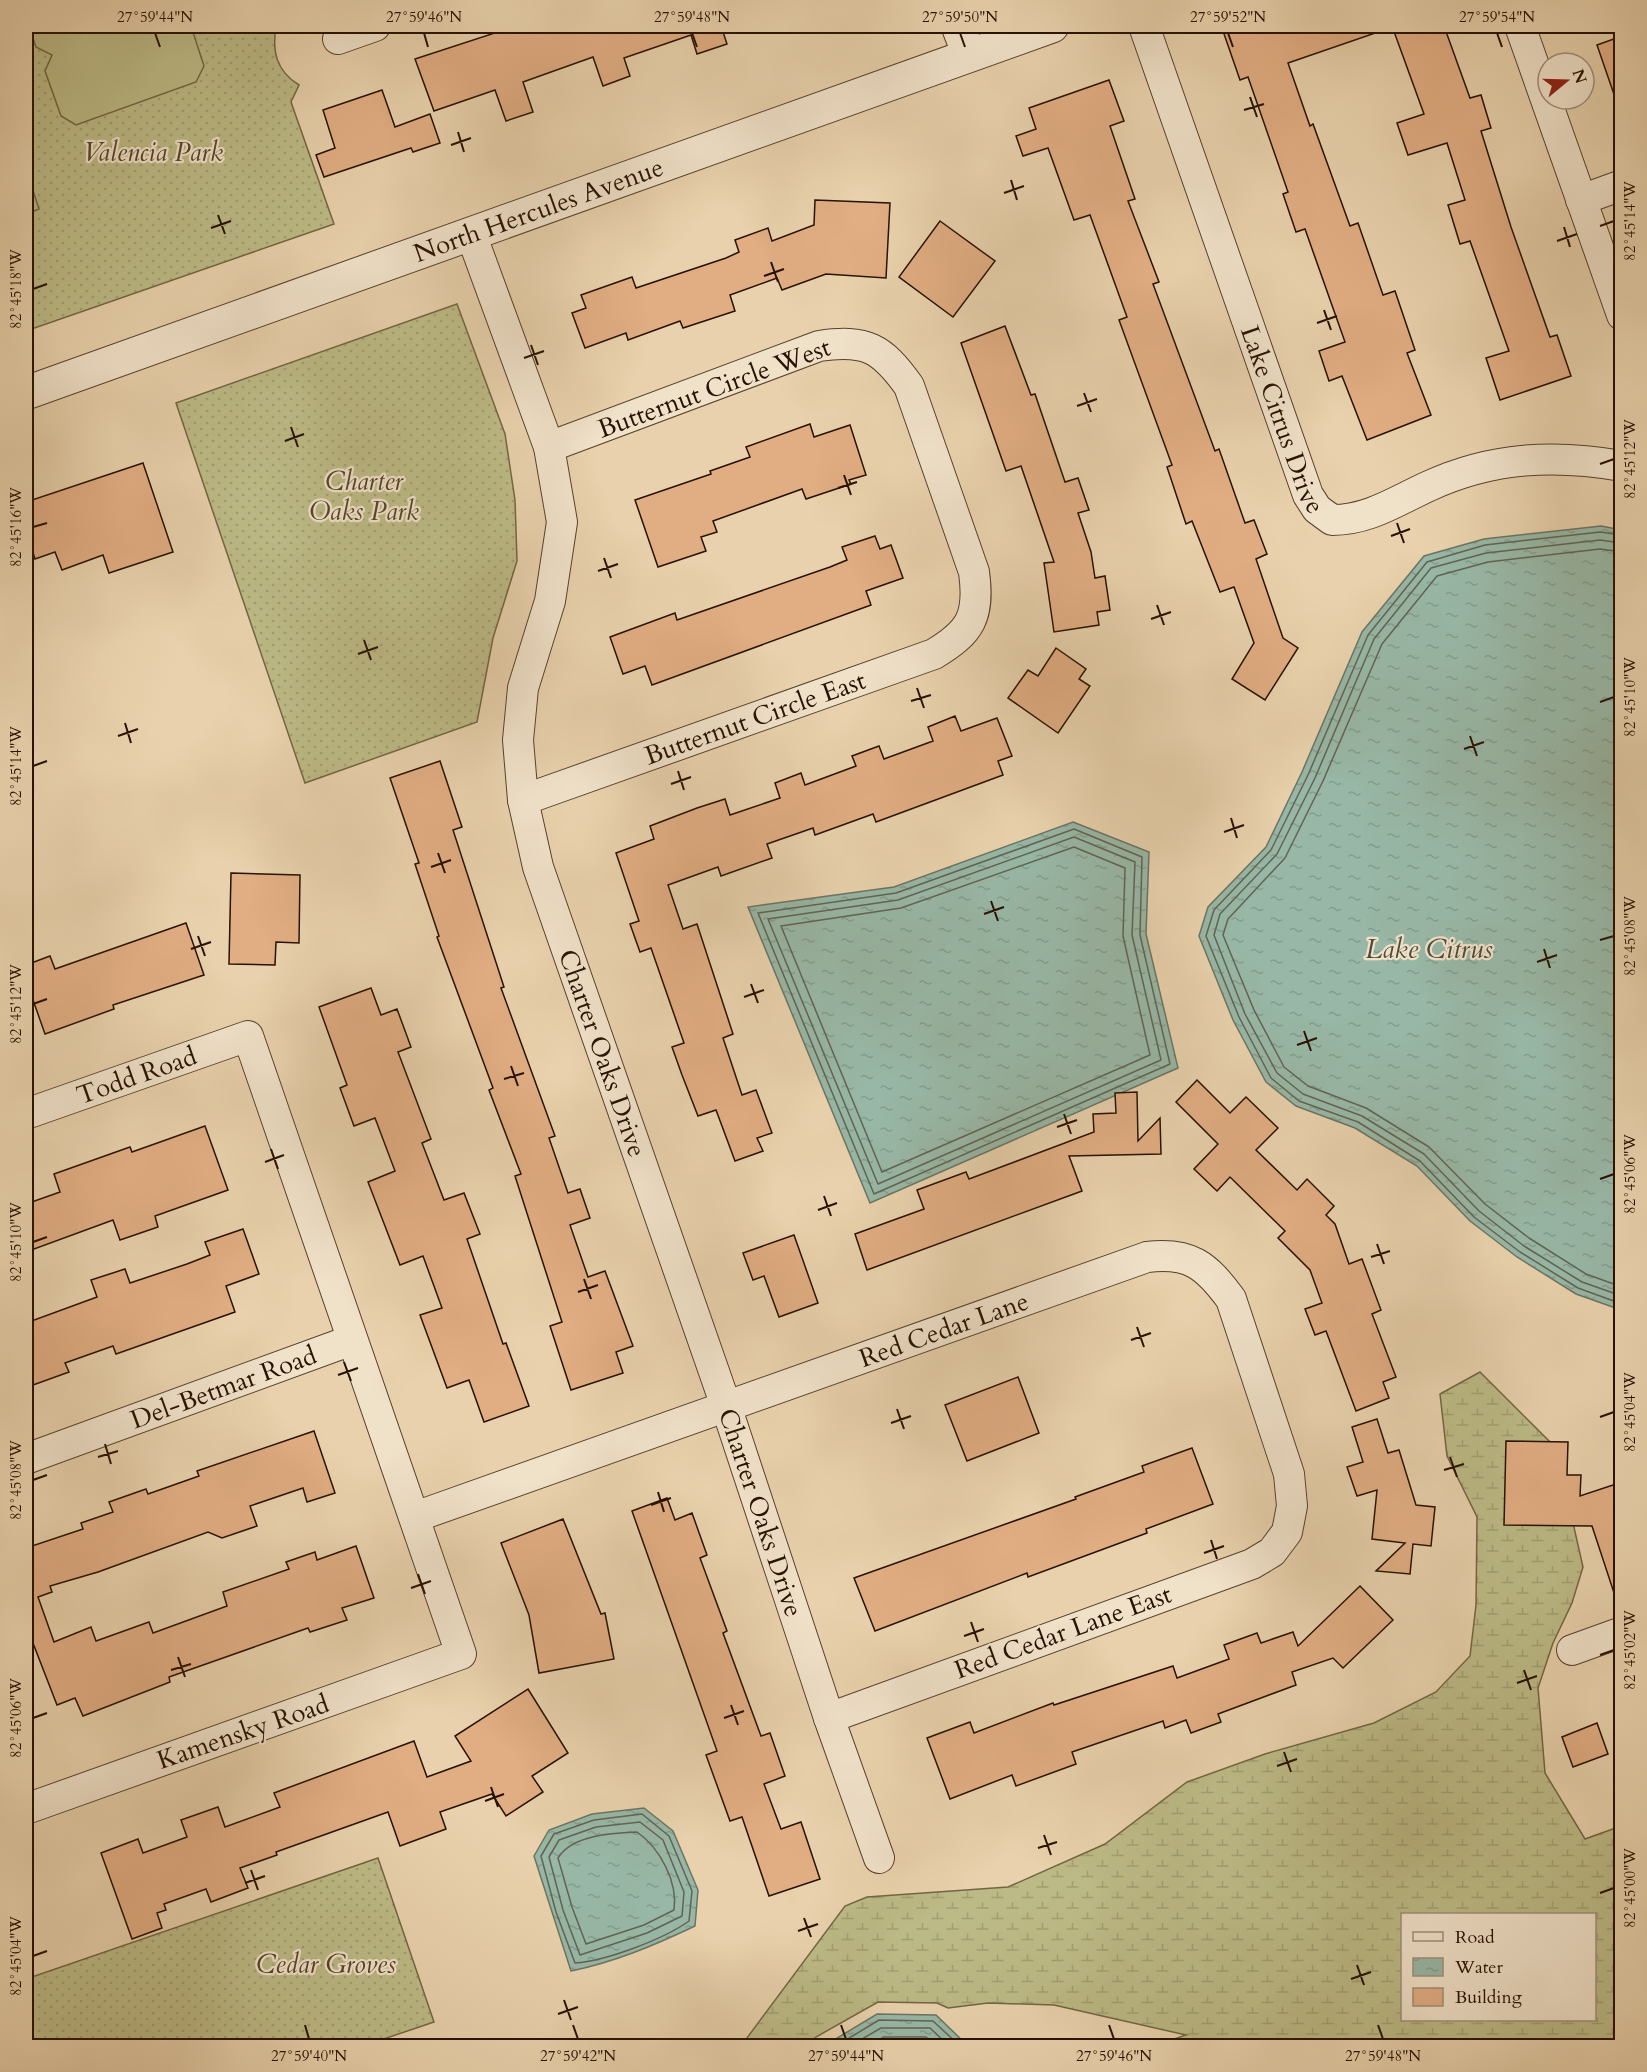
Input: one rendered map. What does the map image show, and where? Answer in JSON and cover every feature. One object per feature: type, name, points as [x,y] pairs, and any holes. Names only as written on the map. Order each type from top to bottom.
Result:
[{"type":"street","points":[[338,39],[375,26]]},
{"type":"street","name":"North Hercules Avenue","points":[[26,393],[471,234],[963,40],[1052,26]]},
{"type":"street","name":"Lake Citrus Drive","points":[[1144,26],[1308,495],[1317,509],[1332,520],[1369,516],[1467,471],[1502,462],[1577,459],[1622,466]]},
{"type":"street","points":[[1520,26],[1622,315]]},
{"type":"street","points":[[1581,200],[1622,185]]},
{"type":"street","name":"Charter Oaks Drive","points":[[471,234],[549,447],[561,522],[550,601],[523,688],[518,740],[523,800],[538,867],[726,1406],[829,1718],[879,1858]]},
{"type":"street","name":"Butternut Circle West","points":[[549,447],[819,346],[846,342],[870,346],[892,363],[909,386],[974,572],[977,595],[974,618]]},
{"type":"street","name":"Butternut Circle East","points":[[523,800],[934,654],[958,640],[974,618]]},
{"type":"street","name":"Todd Road","points":[[26,1114],[248,1036],[352,1340]]},
{"type":"street","name":"Red Cedar Lane","points":[[415,1517],[1147,1257],[1169,1254],[1192,1260],[1215,1276],[1231,1299],[1289,1474],[1292,1506],[1287,1532]]},
{"type":"street","points":[[352,1340],[415,1517]]},
{"type":"street","name":"Del-Betmar Road","points":[[26,1459],[352,1340]]},
{"type":"street","name":"Kamensky Road","points":[[26,1809],[461,1654],[415,1517]]},
{"type":"street","name":"Red Cedar Lane East","points":[[829,1718],[1252,1564],[1272,1552],[1287,1532]]},
{"type":"street","points":[[1572,1650],[1622,1632]]},
{"type":"green space","name":"Valencia Park","points":[[26,26],[276,26],[277,60],[285,73],[299,85],[291,102],[334,224],[26,331]]},
{"type":"green space","points":[[29,26],[191,26],[204,66],[196,82],[76,125],[61,116],[45,71],[52,55],[36,47]]},
{"type":"green space","points":[[26,169],[39,209],[26,214]]},
{"type":"green space","name":"Charter Oaks Park","points":[[457,304],[505,434],[515,500],[517,561],[493,638],[477,722],[305,783],[176,403]]},
{"type":"green space","points":[[1480,1372],[1556,1448],[1583,1567],[1572,1603],[1553,1643],[1538,1688],[1545,1773],[1585,1839],[1621,1826],[1621,2046],[1154,2046],[1186,2035],[1054,2005],[988,2003],[948,2008],[937,2003],[878,2002],[816,2037],[805,2046],[741,2046],[845,1906],[867,1897],[1008,1887],[1105,1844],[1187,1782],[1265,1754],[1374,1723],[1436,1692],[1470,1656],[1476,1605],[1477,1517],[1447,1456],[1440,1394]]},
{"type":"green space","name":"Cedar Groves","points":[[378,1858],[434,2022],[363,2046],[26,2046],[26,1979]]},
{"type":"water","name":"Lake Citrus","points":[[1601,526],[1622,530],[1621,1310],[1576,1294],[1517,1257],[1470,1221],[1417,1166],[1355,1128],[1296,1106],[1266,1082],[1233,1020],[1199,936],[1208,907],[1266,847],[1302,772],[1362,632],[1424,556],[1484,539]]},
{"type":"water","points":[[1073,822],[1149,852],[1146,934],[1178,1068],[870,1203],[748,907],[894,887]]},
{"type":"water","points":[[644,1808],[673,1831],[698,1890],[695,1926],[634,1952],[571,1971],[534,1856],[549,1830],[592,1814]]},
{"type":"water","points":[[877,2014],[936,2015],[968,2046],[824,2046]]},
{"type":"building","points":[[516,26],[721,26],[727,44],[697,54],[691,35],[624,58],[630,76],[603,86],[593,57],[523,82],[533,112],[506,121],[495,90],[434,111],[415,59]]},
{"type":"building","points":[[1240,26],[1387,26],[1387,29],[1288,63],[1310,126],[1313,124],[1350,226],[1358,223],[1383,295],[1395,291],[1415,350],[1407,353],[1431,415],[1367,440],[1342,376],[1329,381],[1319,351],[1345,342],[1305,229],[1296,232],[1283,194],[1288,192],[1248,77],[1240,80],[1223,31]]},
{"type":"building","points":[[1392,26],[1444,26],[1470,98],[1481,95],[1491,128],[1481,131],[1511,227],[1550,337],[1557,335],[1571,376],[1500,400],[1486,358],[1509,351],[1470,241],[1460,244],[1448,205],[1465,200],[1447,143],[1408,155],[1397,123],[1424,114]]},
{"type":"building","points":[[1622,36],[1622,106],[1618,106],[1597,45]]},
{"type":"building","points":[[1109,80],[1124,121],[1110,126],[1135,199],[1128,201],[1159,282],[1153,284],[1215,451],[1219,449],[1245,523],[1254,520],[1267,554],[1256,559],[1283,638],[1298,648],[1265,700],[1232,679],[1254,643],[1234,587],[1220,592],[1192,521],[1186,524],[1167,467],[1172,465],[1119,320],[1127,317],[1090,215],[1074,220],[1048,148],[1023,156],[1016,136],[1036,129],[1029,108]]},
{"type":"building","points":[[382,90],[395,127],[430,114],[440,143],[413,152],[411,148],[324,177],[316,155],[335,148],[323,110]]},
{"type":"building","points":[[815,200],[890,203],[886,278],[826,274],[782,290],[777,278],[730,295],[735,311],[683,328],[680,321],[628,340],[626,333],[585,348],[572,313],[586,308],[581,295],[632,277],[636,288],[726,258],[739,252],[735,240],[768,228],[772,241],[814,225]]},
{"type":"building","points":[[940,221],[995,261],[953,317],[899,277]]},
{"type":"building","points":[[1005,326],[1031,395],[1035,394],[1065,482],[1078,478],[1089,510],[1078,513],[1091,552],[1095,578],[1105,576],[1110,610],[1097,612],[1099,625],[1054,632],[1044,563],[1054,562],[1021,466],[1006,471],[961,343]]},
{"type":"building","points":[[810,424],[814,437],[850,425],[866,475],[849,480],[851,484],[806,499],[802,489],[713,521],[717,532],[701,537],[706,551],[658,567],[635,500],[711,474],[710,471],[750,457],[746,447]]},
{"type":"building","points":[[143,463],[173,552],[109,573],[103,555],[62,570],[55,552],[35,559],[26,531],[26,502]]},
{"type":"building","points":[[875,536],[880,549],[891,545],[903,578],[866,591],[871,605],[652,685],[645,666],[623,674],[610,637],[675,613],[677,620],[830,567],[847,560],[842,547]]},
{"type":"building","points":[[1056,648],[1086,669],[1079,679],[1090,686],[1058,733],[1008,698],[1028,670],[1038,676]]},
{"type":"building","points":[[955,716],[961,731],[997,718],[1012,756],[998,761],[1003,775],[876,822],[873,814],[815,835],[813,828],[767,844],[772,858],[721,876],[718,867],[668,885],[683,929],[697,924],[733,1034],[723,1038],[742,1095],[756,1090],[772,1133],[757,1138],[763,1151],[735,1161],[716,1110],[698,1116],[682,1075],[672,1047],[684,1043],[651,948],[640,952],[630,924],[639,921],[616,853],[654,839],[650,826],[697,808],[725,799],[730,815],[780,798],[775,783],[801,773],[805,785],[856,766],[852,756],[879,746],[884,759],[933,741],[928,727]]},
{"type":"building","points":[[440,761],[462,827],[453,830],[504,987],[501,988],[555,1136],[549,1138],[568,1193],[580,1189],[590,1218],[570,1225],[588,1277],[605,1271],[633,1346],[616,1352],[623,1373],[571,1390],[550,1326],[562,1322],[515,1176],[521,1174],[489,1090],[493,1088],[437,937],[439,936],[415,864],[419,863],[390,778]]},
{"type":"building","points":[[231,873],[300,875],[299,943],[276,942],[275,965],[229,964]]},
{"type":"building","points":[[186,923],[204,975],[113,1005],[114,1009],[45,1034],[26,980],[26,965],[50,956],[55,969]]},
{"type":"building","points":[[371,988],[381,1015],[397,1009],[411,1047],[398,1052],[431,1139],[422,1143],[444,1200],[464,1193],[480,1234],[467,1239],[503,1344],[506,1343],[529,1406],[484,1422],[469,1380],[447,1388],[420,1315],[442,1308],[423,1256],[400,1265],[368,1182],[395,1171],[375,1118],[354,1126],[340,1088],[347,1085],[319,1007]]},
{"type":"building","points":[[1197,1080],[1230,1113],[1246,1097],[1278,1128],[1256,1150],[1297,1190],[1307,1179],[1334,1206],[1326,1215],[1335,1224],[1349,1264],[1362,1259],[1381,1310],[1372,1314],[1396,1377],[1383,1382],[1389,1398],[1356,1411],[1326,1331],[1315,1335],[1305,1309],[1322,1303],[1310,1270],[1278,1238],[1285,1231],[1230,1177],[1217,1191],[1194,1169],[1218,1144],[1176,1102]]},
{"type":"building","points":[[1137,1092],[1138,1141],[1160,1118],[1161,1154],[1069,1156],[1082,1191],[867,1270],[855,1234],[924,1209],[917,1190],[966,1172],[969,1179],[1094,1132],[1093,1114],[1116,1113],[1115,1093]]},
{"type":"building","points":[[205,1126],[228,1190],[155,1216],[158,1227],[120,1240],[113,1220],[26,1252],[26,1204],[60,1192],[54,1174],[130,1147],[132,1152]]},
{"type":"building","points":[[243,1229],[259,1274],[226,1286],[235,1312],[116,1354],[113,1346],[65,1363],[69,1372],[33,1385],[26,1363],[26,1323],[97,1297],[91,1280],[125,1269],[130,1283],[187,1264],[210,1255],[205,1242]]},
{"type":"building","points":[[794,1235],[818,1303],[779,1317],[764,1276],[753,1280],[743,1253]]},
{"type":"building","points":[[1018,1377],[1039,1433],[967,1461],[945,1405]]},
{"type":"building","points":[[1377,1419],[1388,1453],[1399,1450],[1416,1505],[1435,1507],[1431,1546],[1413,1544],[1410,1574],[1376,1571],[1405,1543],[1372,1539],[1377,1490],[1357,1496],[1347,1467],[1363,1462],[1352,1427]]},
{"type":"building","points":[[314,1431],[335,1493],[307,1502],[303,1488],[250,1506],[257,1526],[222,1538],[208,1532],[98,1572],[50,1586],[52,1592],[38,1597],[54,1642],[91,1627],[96,1641],[149,1622],[153,1633],[227,1606],[223,1592],[289,1569],[286,1562],[315,1552],[317,1560],[356,1546],[374,1598],[342,1608],[347,1620],[310,1632],[308,1628],[169,1677],[170,1682],[83,1716],[75,1698],[57,1705],[26,1625],[26,1548],[83,1529],[81,1523],[113,1512],[109,1502],[146,1489],[148,1494],[199,1476],[197,1471]]},
{"type":"building","points":[[1506,1441],[1568,1442],[1567,1475],[1581,1475],[1580,1496],[1622,1482],[1622,1601],[1617,1602],[1592,1526],[1504,1525]]},
{"type":"building","points":[[1192,1448],[1213,1504],[1146,1529],[1147,1533],[1028,1577],[1027,1573],[875,1631],[854,1578],[1076,1499],[1075,1497],[1144,1472],[1142,1466]]},
{"type":"building","points":[[667,1498],[675,1520],[692,1513],[707,1555],[700,1558],[727,1631],[723,1633],[761,1736],[770,1733],[785,1776],[764,1784],[781,1829],[801,1822],[820,1879],[769,1896],[742,1817],[730,1821],[706,1755],[717,1751],[632,1511]]},
{"type":"building","points":[[563,1519],[601,1614],[605,1613],[614,1659],[539,1673],[529,1615],[501,1543]]},
{"type":"building","points":[[1360,1586],[1393,1620],[1343,1668],[1333,1658],[1292,1672],[1296,1685],[1218,1714],[1221,1722],[1191,1733],[1186,1720],[1165,1728],[1163,1721],[1072,1752],[1076,1764],[1016,1786],[1012,1775],[950,1799],[927,1738],[970,1722],[974,1733],[1053,1703],[1054,1705],[1173,1666],[1177,1678],[1229,1659],[1224,1645],[1257,1633],[1261,1643],[1293,1632],[1298,1646]]},
{"type":"building","points":[[528,1689],[568,1753],[532,1776],[543,1792],[506,1816],[492,1794],[440,1812],[446,1829],[400,1846],[388,1812],[276,1852],[277,1855],[240,1868],[248,1888],[211,1902],[206,1889],[164,1904],[166,1910],[157,1913],[162,1928],[132,1939],[101,1853],[138,1839],[143,1853],[187,1837],[181,1820],[218,1807],[225,1827],[280,1807],[274,1793],[414,1741],[427,1777],[471,1761],[455,1736]]},
{"type":"building","points":[[1597,1723],[1608,1754],[1573,1767],[1562,1737]]}]
